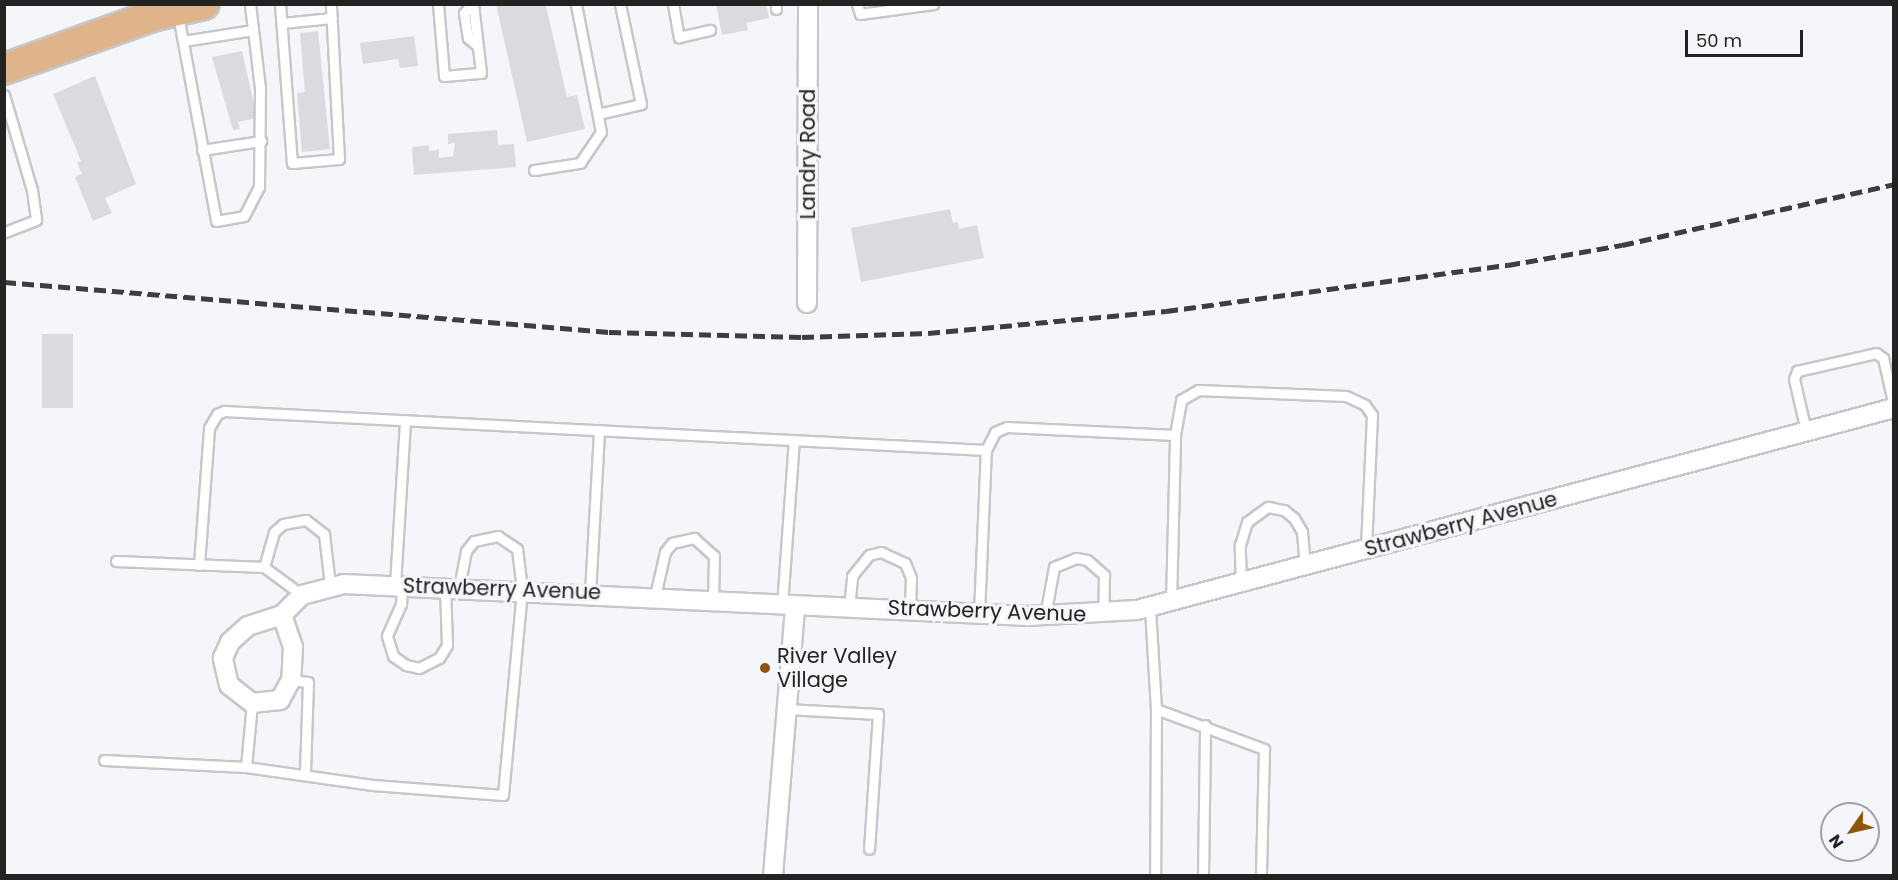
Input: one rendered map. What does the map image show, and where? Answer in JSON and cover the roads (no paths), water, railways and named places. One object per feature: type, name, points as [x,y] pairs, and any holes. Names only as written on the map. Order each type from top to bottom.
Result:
[{"type":"highway","points":[[4,69],[69,43],[191,8]]},
{"type":"street","name":"Landry Road","points":[[807,303],[808,4]]},
{"type":"street","name":"Strawberry Avenue","points":[[252,703],[229,686],[223,658],[230,642],[248,626],[282,615],[302,595],[330,585],[522,589],[655,596],[788,607],[849,607],[1046,616],[1103,614],[1150,608],[1241,585],[1893,407]]},
{"type":"street","points":[[773,876],[786,709],[788,607]]},
{"type":"street","points":[[252,703],[280,700],[291,680],[293,647],[282,615]]},
{"type":"lane","points":[[191,8],[183,42],[216,221],[244,216],[259,187],[261,141],[250,4]]},
{"type":"lane","points":[[280,4],[292,163],[339,159],[331,4]]},
{"type":"lane","points":[[438,4],[444,76],[481,73],[472,4]]},
{"type":"lane","points":[[534,170],[580,163],[601,132],[576,4]]},
{"type":"lane","points":[[598,114],[640,104],[620,4]]},
{"type":"lane","points":[[673,4],[678,37],[710,30]]},
{"type":"lane","points":[[857,4],[860,14],[933,4]]},
{"type":"lane","points":[[282,23],[332,18]]},
{"type":"lane","points":[[183,42],[253,30]]},
{"type":"lane","points":[[4,95],[32,190],[36,220],[4,232]]},
{"type":"lane","points":[[202,150],[261,141]]},
{"type":"lane","points":[[1806,431],[1794,380],[1797,371],[1876,353],[1883,358],[1893,407]]},
{"type":"lane","points":[[1171,603],[1175,435],[1181,400],[1198,390],[1346,396],[1365,405],[1372,415],[1366,550]]},
{"type":"lane","points":[[199,564],[209,428],[217,414],[405,420],[986,450]]},
{"type":"lane","points":[[104,760],[246,767],[373,785],[503,795],[522,589],[517,549],[498,536],[485,536],[466,551],[452,587],[447,645],[439,658],[419,668],[406,665],[393,656],[387,636],[400,604],[398,585],[405,420]]},
{"type":"lane","points":[[979,614],[986,450],[995,432],[1007,427],[1175,435]]},
{"type":"lane","points":[[590,593],[599,430]]},
{"type":"lane","points":[[788,607],[794,440]]},
{"type":"lane","points":[[1241,585],[1243,534],[1247,522],[1268,507],[1284,510],[1294,518],[1302,532],[1305,567]]},
{"type":"lane","points":[[264,567],[274,532],[293,520],[306,520],[324,534],[330,585]]},
{"type":"lane","points":[[655,596],[665,552],[672,543],[694,538],[714,556],[713,600]]},
{"type":"lane","points":[[849,607],[852,576],[869,555],[881,552],[905,563],[911,578],[910,610]]},
{"type":"lane","points":[[1046,616],[1054,567],[1076,558],[1097,566],[1104,575],[1103,614]]},
{"type":"lane","points":[[117,561],[264,567],[302,595]]},
{"type":"lane","points":[[1150,608],[1156,709],[1155,876]]},
{"type":"lane","points":[[291,680],[308,682],[305,774]]},
{"type":"lane","points":[[246,767],[252,703]]},
{"type":"lane","points":[[786,709],[878,714],[869,849]]},
{"type":"lane","points":[[1156,709],[1205,725],[1264,749],[1261,876]]},
{"type":"lane","points":[[1203,876],[1205,725]]},
{"type":"railway","points":[[4,282],[609,332],[802,337],[928,333],[1166,311],[1508,265],[1622,245],[1894,184]]},
{"type":"place","name":"River Valley Village","points":[[765,668]]}]
